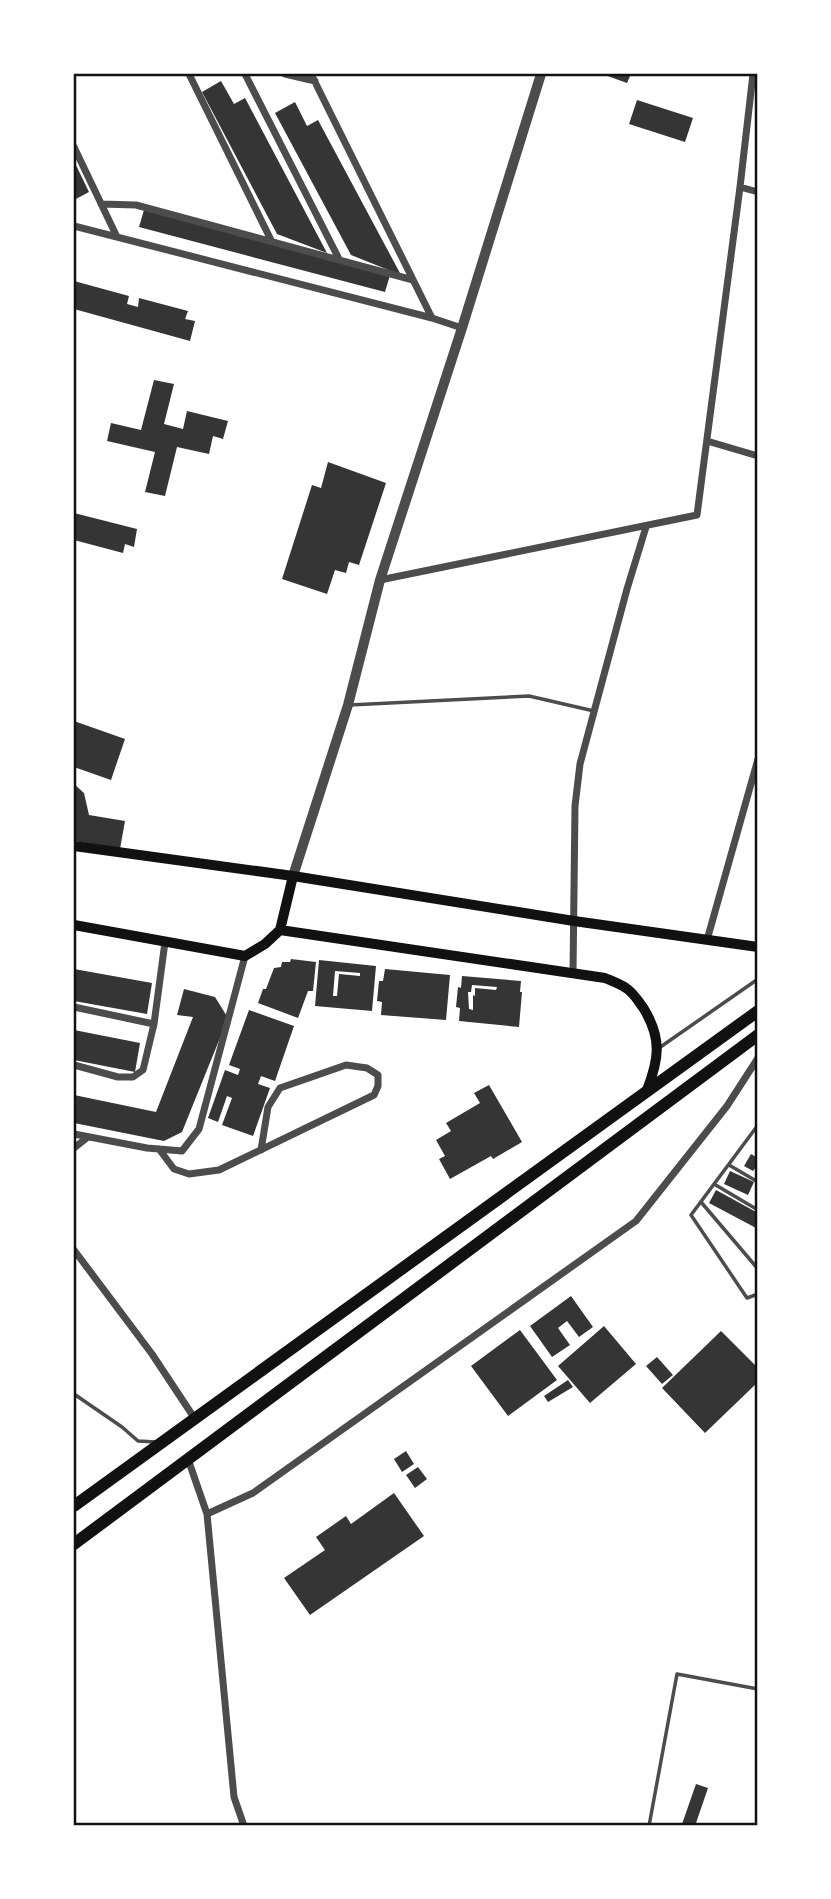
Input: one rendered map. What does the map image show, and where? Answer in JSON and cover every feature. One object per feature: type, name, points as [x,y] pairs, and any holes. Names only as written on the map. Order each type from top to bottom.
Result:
[{"type":"highway","points":[[74,1506],[758,1011]]},
{"type":"highway","points":[[74,1544],[758,1035]]},
{"type":"main road","points":[[74,846],[293,876],[758,947]]},
{"type":"main road","points":[[74,925],[246,956],[280,930],[293,876]]},
{"type":"main road","points":[[280,930],[605,978],[627,988],[642,1006],[653,1026],[657,1050],[647,1090]]},
{"type":"street","points":[[188,74],[271,240]]},
{"type":"street","points":[[244,74],[339,259]]},
{"type":"street","points":[[285,74],[313,77],[432,318]]},
{"type":"street","points":[[293,876],[348,705],[380,580],[541,74]]},
{"type":"street","points":[[380,580],[697,515],[753,74]]},
{"type":"street","points":[[74,147],[117,237]]},
{"type":"street","points":[[740,187],[758,192]]},
{"type":"street","points":[[101,204],[136,205],[413,280]]},
{"type":"street","points":[[74,226],[462,328]]},
{"type":"street","points":[[707,440],[758,456]]},
{"type":"street","points":[[573,974],[575,806],[580,764],[646,527]]},
{"type":"street","points":[[707,940],[758,759]]},
{"type":"street","points":[[74,1065],[118,1077],[133,1077],[143,1070],[154,1024],[165,942]]},
{"type":"street","points":[[74,1134],[182,1152],[199,1129],[246,956]]},
{"type":"street","points":[[74,1007],[154,1024]]},
{"type":"street","points":[[206,1514],[253,1493],[635,1221],[727,1106],[758,1058]]},
{"type":"street","points":[[159,1149],[174,1169],[189,1174],[219,1170],[261,1150],[374,1096],[378,1075],[367,1068],[346,1065],[280,1088],[268,1107],[261,1150]]},
{"type":"street","points":[[74,1148],[88,1136]]},
{"type":"street","points":[[74,1250],[152,1354],[195,1419]]},
{"type":"street","points":[[188,1459],[206,1514],[234,1797],[244,1825]]},
{"type":"lane","points":[[348,705],[529,696],[594,711]]},
{"type":"lane","points":[[657,1050],[758,979]]},
{"type":"lane","points":[[758,1125],[691,1215],[747,1298],[758,1294]]},
{"type":"lane","points":[[729,1165],[758,1182]]},
{"type":"lane","points":[[714,1184],[758,1210]]},
{"type":"lane","points":[[701,1202],[758,1269]]},
{"type":"lane","points":[[74,1394],[138,1441],[162,1442]]},
{"type":"lane","points":[[649,1825],[677,1674],[758,1689]]},
{"type":"building","points":[[602,74],[631,74],[627,83]]},
{"type":"building","points":[[221,81],[234,104],[245,98],[327,253],[277,234],[202,92]]},
{"type":"building","points":[[637,100],[693,118],[685,142],[629,124]]},
{"type":"building","points":[[295,102],[307,126],[318,120],[401,275],[351,255],[275,113]]},
{"type":"building","points":[[74,161],[89,192],[74,200]]},
{"type":"building","points":[[144,210],[390,275],[385,292],[139,227]]},
{"type":"building","points":[[74,281],[129,296],[127,304],[138,307],[139,298],[188,311],[185,319],[195,321],[190,341],[74,309]]},
{"type":"building","points":[[154,380],[174,384],[164,424],[183,429],[187,411],[228,421],[223,439],[213,436],[209,454],[177,447],[165,496],[145,492],[155,452],[107,441],[111,423],[141,430]]},
{"type":"building","points":[[328,462],[386,483],[359,565],[349,562],[346,573],[335,570],[327,594],[282,579],[312,485],[321,488]]},
{"type":"building","points":[[74,513],[137,529],[134,547],[125,544],[123,553],[74,540]]},
{"type":"building","points":[[74,721],[125,739],[111,780],[74,767]]},
{"type":"building","points":[[74,784],[84,793],[89,815],[125,821],[120,849],[74,841]]},
{"type":"building","points":[[291,959],[316,962],[313,991],[308,991],[298,1018],[258,1003],[274,968],[281,967],[282,962],[290,962]]},
{"type":"building","points":[[319,960],[376,966],[372,1011],[315,1006]],"holes":[[[335,971],[360,973],[360,976],[339,974],[337,996],[333,996]]]},
{"type":"building","points":[[74,969],[152,983],[147,1014],[74,1001]]},
{"type":"building","points":[[385,969],[450,975],[446,1020],[381,1015],[382,1002],[377,1001],[379,981],[383,981]]},
{"type":"building","points":[[462,976],[521,981],[519,1027],[459,1021],[460,1008],[456,1007],[458,987],[461,988]],"holes":[[[472,985],[497,987],[496,990],[475,988],[473,1010],[469,1009],[468,992],[471,992]]]},
{"type":"building","points":[[184,989],[215,997],[228,1018],[182,1132],[164,1141],[74,1123],[74,1095],[156,1112],[193,1017],[177,1015]]},
{"type":"building","points":[[249,1010],[294,1026],[275,1081],[261,1076],[258,1084],[270,1088],[253,1136],[222,1125],[232,1098],[227,1096],[218,1122],[208,1118],[225,1070],[238,1075],[240,1069],[229,1065]]},
{"type":"building","points":[[74,1030],[140,1043],[135,1072],[74,1060]]},
{"type":"building","points":[[489,1085],[522,1142],[450,1179],[439,1159],[445,1156],[436,1140],[451,1131],[446,1123],[480,1103],[474,1093]]},
{"type":"building","points":[[751,1154],[758,1158],[758,1164],[753,1171],[744,1166]]},
{"type":"building","points":[[730,1171],[754,1182],[748,1195],[724,1184]]},
{"type":"building","points":[[716,1190],[758,1213],[758,1229],[709,1203]]},
{"type":"building","points":[[571,1296],[593,1327],[579,1337],[567,1321],[558,1328],[570,1345],[552,1357],[530,1326]]},
{"type":"building","points":[[604,1326],[636,1364],[590,1403],[558,1366]]},
{"type":"building","points":[[520,1330],[557,1380],[508,1416],[471,1366]]},
{"type":"building","points":[[721,1331],[758,1368],[758,1382],[705,1433],[662,1388]]},
{"type":"building","points":[[657,1357],[673,1375],[662,1384],[646,1366]]},
{"type":"building","points":[[568,1380],[573,1387],[548,1402],[544,1396]]},
{"type":"building","points":[[406,1451],[414,1464],[402,1472],[394,1459]]},
{"type":"building","points":[[418,1467],[427,1479],[415,1488],[406,1475]]},
{"type":"building","points":[[394,1493],[424,1536],[310,1615],[284,1578],[325,1550],[316,1537],[346,1516],[351,1524]]},
{"type":"building","points":[[696,1784],[708,1788],[695,1826],[688,1826],[682,1824]]}]
